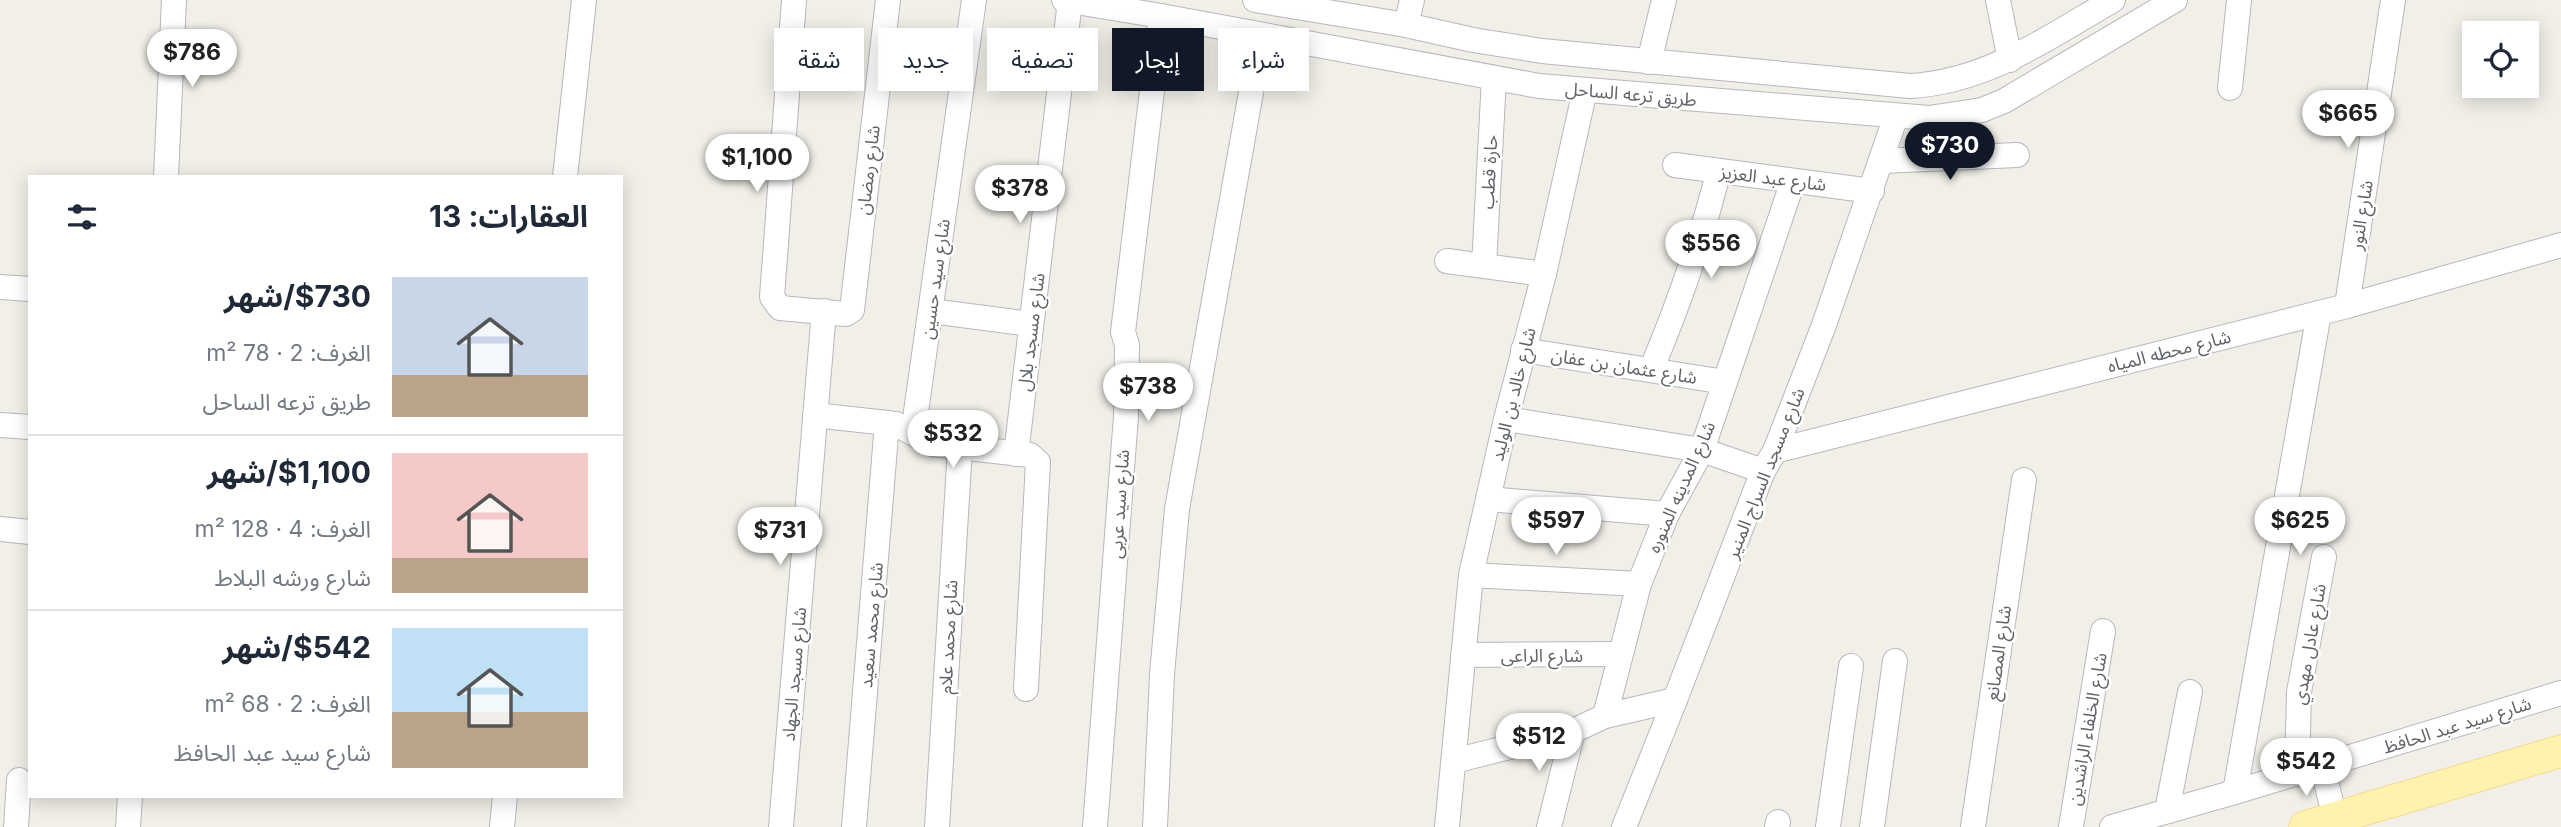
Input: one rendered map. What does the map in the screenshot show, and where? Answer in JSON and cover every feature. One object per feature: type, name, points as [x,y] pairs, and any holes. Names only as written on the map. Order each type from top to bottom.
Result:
[{"type":"main road","points":[[2305,827],[2561,751]]},
{"type":"main road","points":[[2377,827],[2561,771]]},
{"type":"street","points":[[166,175],[174,0]]},
{"type":"street","points":[[565,175],[584,0]]},
{"type":"street","points":[[794,0],[772,297],[780,308],[824,311]]},
{"type":"street","name":"شارع رمضان","points":[[824,311],[846,314],[852,310],[888,0]]},
{"type":"street","name":"شارع سيد حسين","points":[[913,433],[974,0]]},
{"type":"street","name":"طريق ترعه الساحل","points":[[1257,0],[1338,7],[1473,40],[1542,51],[1910,86],[1938,84],[2010,60],[2113,0]]},
{"type":"street","points":[[1406,24],[1412,0]]},
{"type":"street","points":[[1649,62],[1664,0]]},
{"type":"street","points":[[1998,0],[2010,60]]},
{"type":"street","name":"طريق ترعه الساحل","points":[[1309,45],[1539,86],[1942,118],[1982,110],[2004,101],[2175,0]]},
{"type":"street","points":[[2230,88],[2239,0]]},
{"type":"street","name":"شارع النور","points":[[2347,306],[2393,0]]},
{"type":"street","name":"طريق ترعه الساحل","points":[[1067,1],[1221,28]]},
{"type":"street","name":"شارع مسجد بلال","points":[[1016,454],[1067,1]]},
{"type":"street","name":"شارع سيد عربى","points":[[1095,827],[1126,416],[1126,345],[1123,332],[1161,16]]},
{"type":"street","name":"حارة قطب","points":[[1484,266],[1494,78]]},
{"type":"street","name":"شارع خالد بن الوليد","points":[[1447,827],[1471,575],[1506,419],[1544,274],[1585,90]]},
{"type":"street","points":[[1151,826],[1161,674],[1177,509],[1251,91]]},
{"type":"street","name":"شارع مسجد السراج المنير","points":[[1624,827],[1824,325],[1896,116]]},
{"type":"street","points":[[1881,161],[2017,155]]},
{"type":"street","name":"شارع عبد العزيز","points":[[1675,165],[1872,191]]},
{"type":"street","points":[[1651,370],[1679,303],[1702,237],[1719,171]]},
{"type":"street","name":"شارع المدينه المنوره","points":[[1605,716],[1639,584],[1667,514],[1702,450],[1793,181]]},
{"type":"street","name":"شارع محطه المياه","points":[[1769,461],[2347,306],[2561,245]]},
{"type":"street","points":[[1447,261],[1544,274]]},
{"type":"street","points":[[0,287],[28,289]]},
{"type":"street","name":"شارع مسجد الجهاد","points":[[781,827],[824,311]]},
{"type":"street","points":[[931,311],[1031,324]]},
{"type":"street","points":[[2235,792],[2319,313]]},
{"type":"street","name":"شارع عثمان بن عفان","points":[[1523,350],[1725,382]]},
{"type":"street","points":[[815,415],[887,423],[913,433],[925,442],[1030,456],[1038,462],[1026,689]]},
{"type":"street","points":[[1506,419],[1769,461]]},
{"type":"street","name":"شارع محمد سعيد","points":[[854,827],[887,423]]},
{"type":"street","points":[[0,425],[28,427]]},
{"type":"street","name":"شارع محمد علام","points":[[937,827],[960,448]]},
{"type":"street","name":"شارع المصانع","points":[[1973,827],[2024,480]]},
{"type":"street","points":[[1488,499],[1667,514]]},
{"type":"street","points":[[0,529],[28,532]]},
{"type":"street","name":"شارع عادل مهدي","points":[[2298,774],[2299,692],[2324,558]]},
{"type":"street","points":[[1471,575],[1639,584]]},
{"type":"street","name":"شارع الخلفاء الراشدين","points":[[2071,827],[2103,631]]},
{"type":"street","name":"شارع الراعى","points":[[1463,655],[1620,654]]},
{"type":"street","points":[[1872,827],[1895,661]]},
{"type":"street","points":[[1828,827],[1851,666]]},
{"type":"street","points":[[2167,811],[2190,692]]},
{"type":"street","name":"شارع سيد عبد الحافظ","points":[[2112,827],[2298,774],[2561,693]]},
{"type":"street","points":[[1454,761],[1573,731],[1605,716],[1675,700]]},
{"type":"street","points":[[1549,827],[1573,731]]},
{"type":"street","points":[[2322,766],[2335,818]]},
{"type":"street","points":[[16,780],[16,827]]},
{"type":"street","points":[[128,827],[130,798]]},
{"type":"street","points":[[502,827],[505,798]]}]
